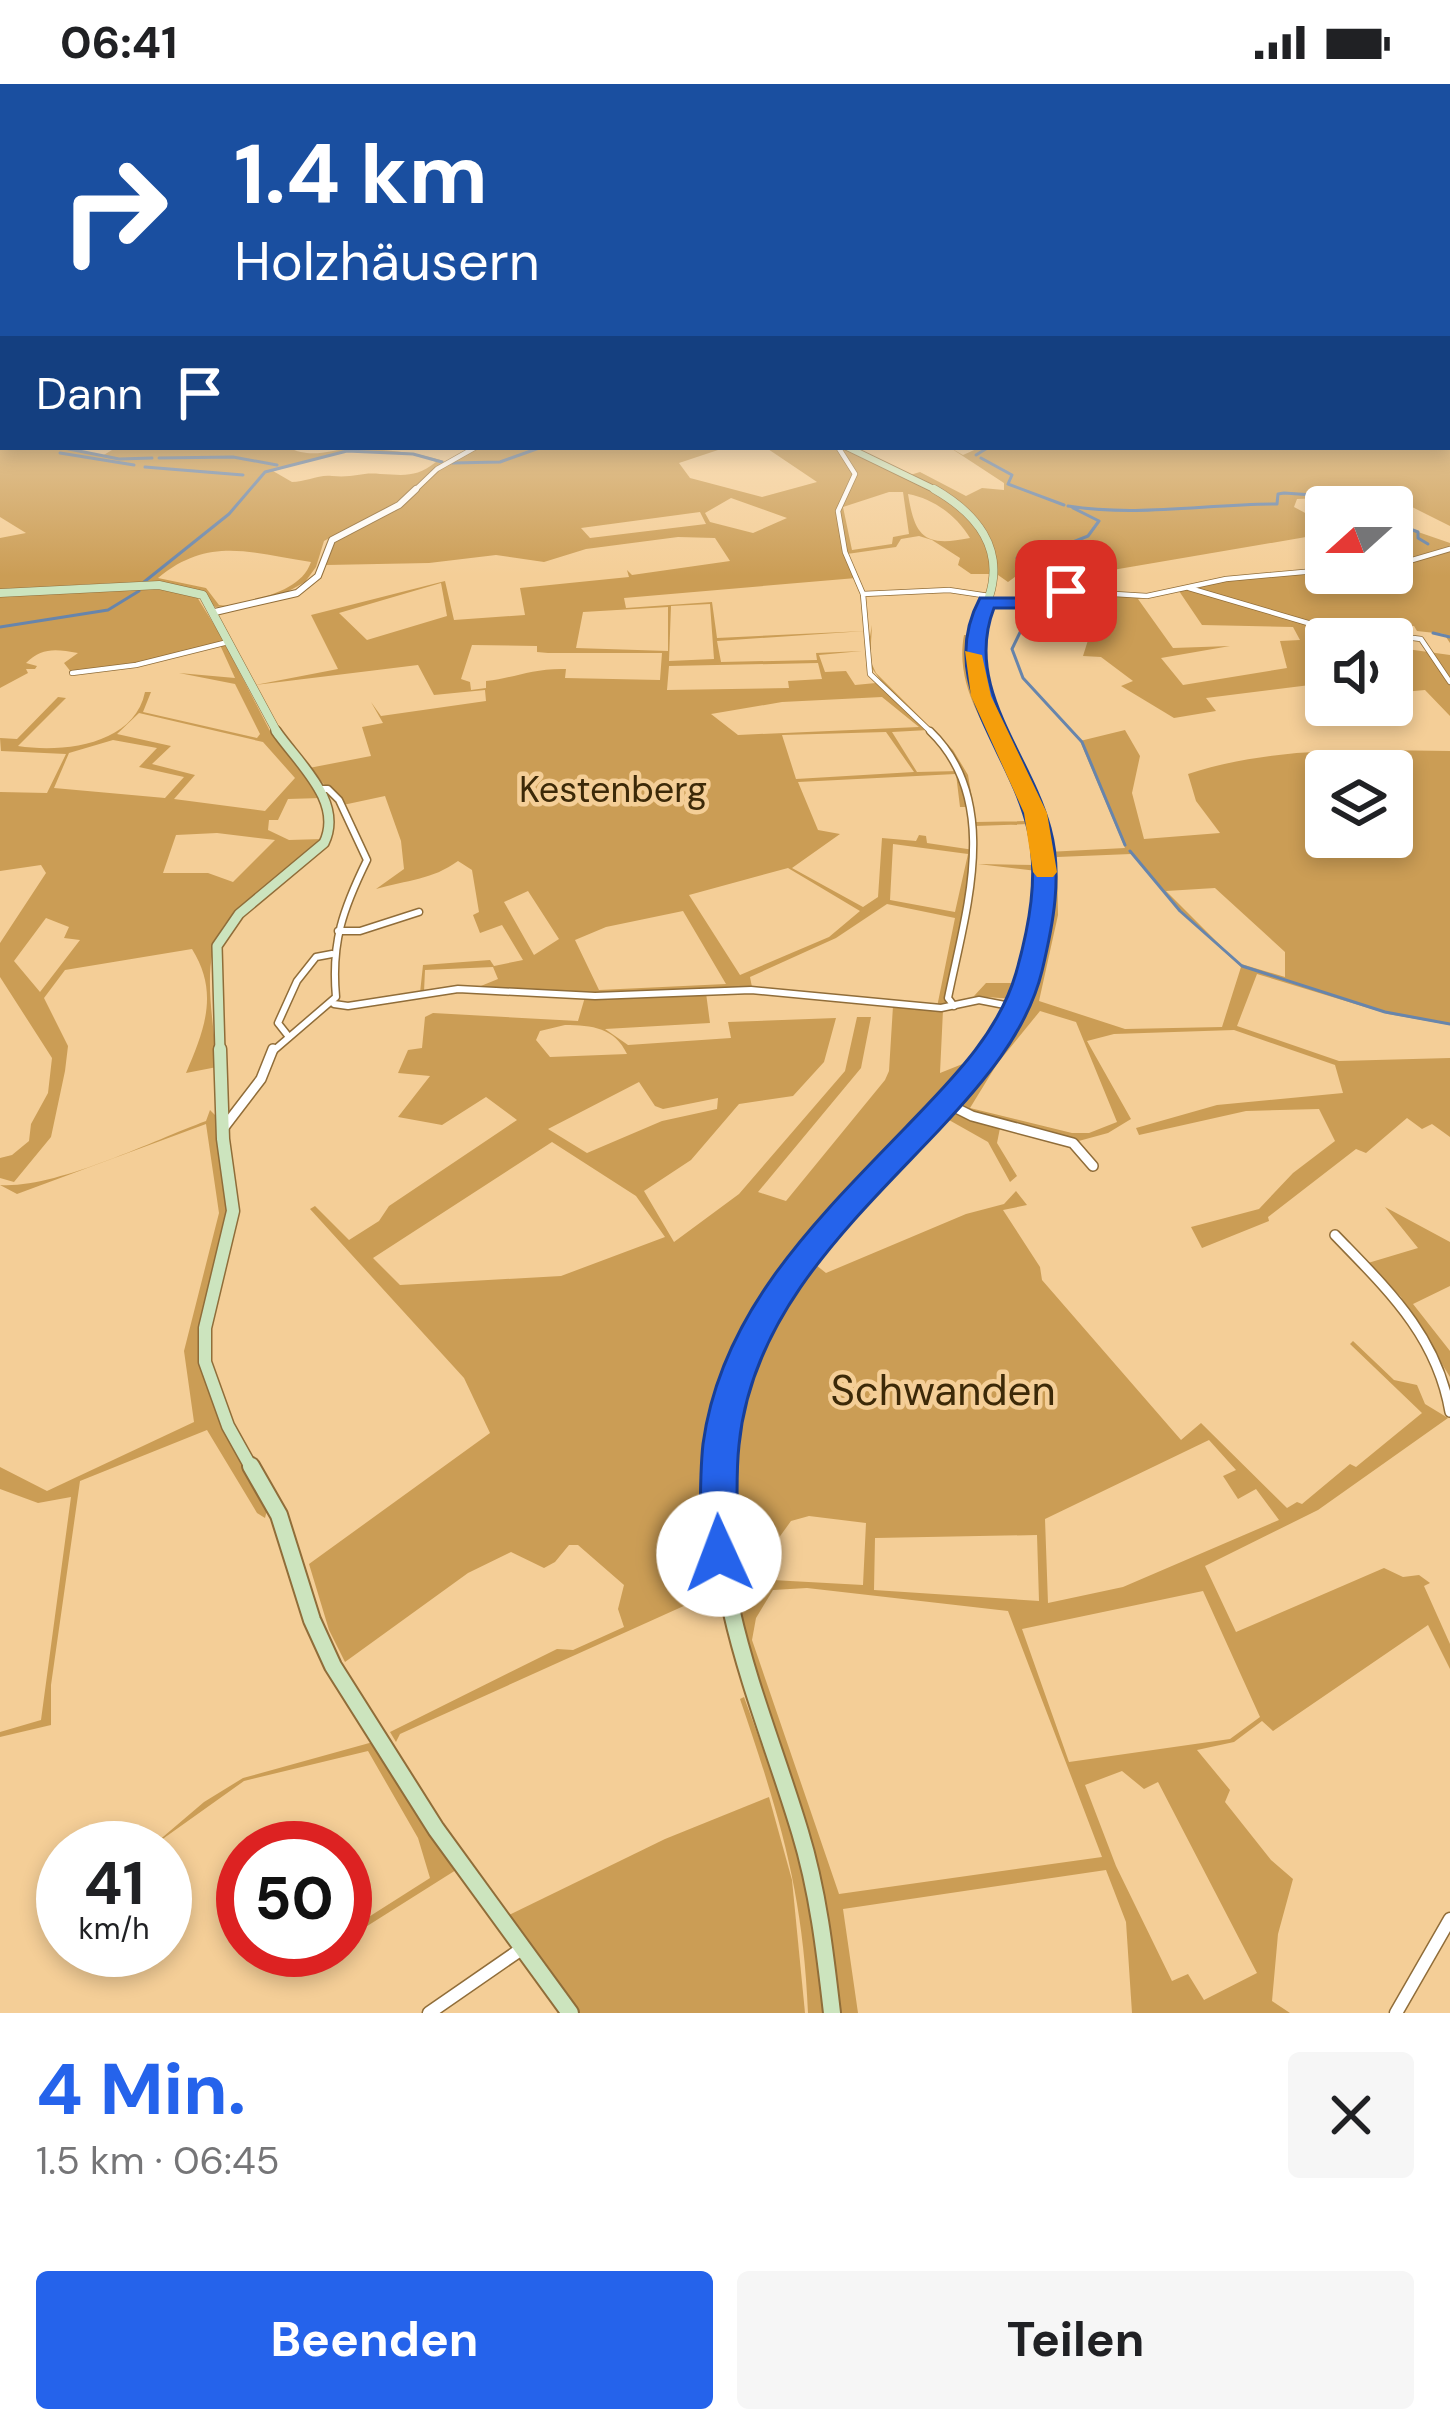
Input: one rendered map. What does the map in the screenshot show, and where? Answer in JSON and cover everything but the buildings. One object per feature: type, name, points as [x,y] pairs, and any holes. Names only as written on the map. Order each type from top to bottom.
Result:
[{"type":"main road","points":[[832,2013],[806,1855],[731,1626],[717,1534],[721,1445],[743,1359],[776,1293],[818,1238],[948,1104],[989,1052],[1015,1007],[1040,937],[1045,871],[1030,799],[985,705],[974,670],[973,637],[988,599],[995,560],[986,536],[972,518],[936,491],[853,450]]},
{"type":"main road","points":[[0,593],[173,585],[203,595],[263,715],[333,814],[328,837],[233,919],[218,946],[222,1130],[233,1211],[205,1328],[205,1362],[236,1442],[279,1515],[312,1620],[333,1666],[436,1829],[570,2013]]},
{"type":"street","points":[[214,612],[275,599],[305,587],[322,571],[324,552],[332,540],[399,505],[436,470],[471,450]]},
{"type":"street","points":[[840,450],[854,474],[838,511],[845,552],[863,594],[868,623],[865,662],[870,674],[939,740],[966,787],[975,863],[948,998],[954,1006]]},
{"type":"street","points":[[1413,560],[1450,549]]},
{"type":"street","points":[[863,594],[956,590],[1028,603],[1076,591],[1134,596],[1226,579],[1305,572]]},
{"type":"street","points":[[1188,587],[1300,622],[1418,638],[1432,648],[1438,669],[1450,682]]},
{"type":"street","points":[[72,674],[136,665],[228,642]]},
{"type":"street","points":[[318,789],[328,789],[339,800],[368,860],[332,954],[337,981],[334,1004]]},
{"type":"street","points":[[338,931],[360,931],[419,911]]},
{"type":"street","points":[[289,1037],[278,1023],[297,981],[316,957],[332,954]]},
{"type":"street","points":[[222,1130],[247,1101],[274,1049],[334,1004],[458,989],[595,996],[736,990],[954,1006],[987,1000],[1015,1007]]},
{"type":"street","points":[[221,1098],[247,1101]]},
{"type":"street","points":[[948,1104],[972,1116],[1073,1143],[1094,1166]]},
{"type":"street","points":[[1335,1235],[1398,1296],[1421,1330],[1443,1366],[1450,1412]]},
{"type":"street","points":[[1396,2013],[1450,1919]]},
{"type":"street","points":[[429,2013],[520,1950]]},
{"type":"green space","points":[[0,450],[73,450],[102,456],[112,450],[388,450],[422,455],[444,461],[394,504],[324,541],[316,567],[305,582],[287,592],[236,605],[290,586],[311,562],[250,552],[213,552],[177,565],[158,578],[206,588],[219,605],[228,606],[215,607],[200,595],[176,587],[147,584],[0,591],[0,538],[26,533],[0,517]],"holes":[[[346,451],[418,455],[436,462],[410,474],[327,476],[292,482],[273,471]]]},
{"type":"green space","name":"Kestenberg","points":[[473,450],[718,450],[679,463],[690,478],[762,497],[817,482],[769,450],[851,450],[938,493],[978,528],[988,549],[991,574],[971,574],[958,565],[960,558],[919,536],[901,539],[896,547],[847,554],[839,505],[843,551],[856,578],[624,598],[626,608],[712,602],[717,638],[865,631],[717,641],[721,662],[817,660],[816,653],[862,651],[819,655],[825,672],[846,671],[855,685],[876,683],[897,703],[866,660],[872,625],[870,660],[876,673],[953,750],[968,775],[976,822],[1027,821],[967,685],[962,660],[964,635],[969,635],[976,687],[1024,794],[1039,853],[1039,912],[1020,982],[1036,919],[1037,871],[978,864],[1036,865],[1030,824],[975,826],[976,844],[963,782],[958,767],[951,752],[940,738],[902,706],[928,730],[892,732],[917,772],[959,771],[966,807],[960,807],[956,774],[798,782],[818,830],[840,834],[792,868],[863,907],[878,897],[882,838],[916,841],[919,835],[926,836],[927,843],[974,850],[945,1006],[937,1007],[955,918],[887,904],[836,938],[750,977],[752,987],[811,994],[744,989],[588,995],[476,988],[498,979],[493,967],[425,970],[424,992],[420,993],[423,965],[490,960],[494,966],[523,960],[502,925],[480,933],[473,915],[479,912],[472,870],[458,861],[429,876],[376,889],[404,869],[401,841],[385,796],[343,805],[309,768],[371,756],[362,727],[383,723],[371,702],[381,716],[486,701],[485,690],[434,695],[418,665],[255,685],[338,669],[311,615],[445,581],[454,620],[525,615],[520,588],[629,577],[627,570],[632,575],[730,561],[715,538],[678,537],[586,549],[544,562],[496,555],[429,563],[326,565],[328,547],[337,537],[396,508],[444,466]],"holes":[[[903,492],[909,534],[893,537],[892,544],[852,550],[843,507]],[[908,494],[944,509],[970,538],[942,541],[925,536],[914,521]],[[731,498],[787,518],[753,533],[710,522],[705,513]],[[700,512],[706,524],[590,538],[581,528]],[[441,583],[447,616],[367,640],[339,613]],[[710,604],[714,659],[669,661],[671,606]],[[668,607],[668,651],[576,648],[583,612]],[[472,645],[537,646],[537,652],[548,653],[662,653],[660,680],[565,678],[566,669],[554,669],[486,681],[486,688],[471,690],[470,682],[461,679]],[[818,663],[822,679],[788,681],[789,688],[667,690],[669,666]],[[882,697],[919,727],[738,735],[711,714],[782,702]],[[886,732],[914,772],[796,779],[782,735]],[[893,844],[968,854],[955,912],[890,900]],[[788,868],[860,911],[829,937],[740,975],[689,895]],[[528,891],[559,939],[534,955],[504,902]],[[683,911],[726,984],[599,990],[575,940],[606,927]]]},
{"type":"green space","points":[[954,450],[963,455],[974,450],[1450,450],[1450,526],[1413,508],[1413,486],[1305,486],[1305,499],[1297,499],[1294,507],[1305,513],[1305,537],[1095,573],[1099,579],[1066,590],[1044,571],[1029,567],[1008,582],[998,575],[996,556],[981,526],[910,475],[920,472],[966,496],[982,488],[1004,490],[1004,483]]},
{"type":"green space","points":[[1413,530],[1450,543],[1450,548],[1438,553],[1450,550],[1450,643],[1444,634],[1417,631],[1413,618],[1305,618],[1305,686],[1206,698],[1216,711],[1174,718],[1121,686],[1133,681],[1101,657],[1083,656],[1089,637],[1076,622],[1100,615],[1089,593],[1146,597],[1138,599],[1173,648],[1230,646],[1161,658],[1183,685],[1287,668],[1280,641],[1300,640],[1293,627],[1202,625],[1179,591],[1305,573],[1305,594],[1413,594]]},
{"type":"green space","points":[[161,587],[197,597],[224,641],[145,662],[71,672],[64,663],[78,653],[44,652],[26,663],[37,666],[35,669],[26,669],[28,673],[0,688],[0,596]]},
{"type":"green space","points":[[225,644],[270,731],[321,798],[288,799],[278,820],[269,820],[268,830],[289,840],[323,839],[245,903],[216,941],[210,976],[217,1067],[186,1073],[199,1041],[207,996],[192,949],[65,970],[44,998],[68,1046],[51,1137],[14,1182],[0,1178],[0,1158],[29,1141],[31,1124],[48,1093],[52,1058],[0,977],[0,943],[46,873],[41,865],[0,871],[0,792],[47,793],[66,754],[1,751],[0,738],[17,739],[58,697],[66,698],[18,746],[55,748],[94,742],[127,724],[145,692],[151,692],[143,712],[257,738],[260,734],[235,684],[179,673],[235,678],[220,645]],"holes":[[[139,713],[263,742],[295,778],[265,811],[174,799],[195,775],[152,764],[171,746],[117,734]],[[113,740],[157,748],[139,767],[184,777],[165,798],[54,788],[69,753]],[[217,833],[275,840],[233,882],[208,873],[163,873],[176,835]],[[46,918],[69,927],[64,938],[80,940],[40,992],[14,961]]]},
{"type":"green space","points":[[1413,650],[1450,655],[1450,716],[1425,690],[1413,691]]},
{"type":"green space","name":"Schwanden","points":[[1125,730],[1140,756],[1132,793],[1144,839],[1220,833],[1196,801],[1188,774],[1253,758],[1305,753],[1305,858],[1413,858],[1413,751],[1450,751],[1450,1025],[1388,1014],[1257,974],[1237,1026],[1339,1061],[1450,1058],[1450,1137],[1432,1124],[1422,1129],[1407,1118],[1366,1153],[1356,1149],[1268,1217],[1269,1221],[1202,1248],[1191,1227],[1259,1209],[1293,1173],[1335,1141],[1319,1109],[1246,1111],[1139,1135],[1136,1128],[1217,1105],[1343,1093],[1335,1065],[1234,1030],[1114,1034],[1087,1041],[1131,1119],[1108,1133],[1075,1142],[1001,1123],[997,1143],[1017,1176],[1010,1182],[988,1142],[949,1120],[811,1261],[826,1273],[966,1214],[1004,1204],[1016,1191],[1027,1205],[1003,1210],[1040,1267],[1042,1280],[1181,1440],[1201,1423],[1287,1508],[1302,1504],[1350,1464],[1356,1467],[1422,1413],[1350,1344],[1353,1341],[1394,1380],[1417,1385],[1425,1404],[1448,1418],[1318,1510],[1205,1566],[1236,1632],[1384,1568],[1403,1577],[1419,1575],[1430,1583],[1424,1586],[1450,1644],[1450,1669],[1428,1625],[1273,1731],[1262,1721],[1234,1742],[1197,1750],[1230,1790],[1225,1802],[1271,1860],[1293,1879],[1278,1934],[1272,2001],[1290,2013],[1132,2013],[1126,1922],[1106,1870],[843,1909],[858,2013],[839,2013],[726,1565],[726,1447],[753,1349],[806,1259],[947,1110],[980,1119],[958,1104],[998,1048],[1028,987],[1046,921],[1047,852],[1125,848],[1080,741]],"holes":[[[1131,854],[1180,911],[1241,967],[1222,1027],[1125,1029],[1039,1001],[1058,915],[1057,857]],[[1215,888],[1285,952],[1285,977],[1238,963],[1166,891]],[[1040,1011],[1076,1022],[1117,1122],[1089,1133],[1072,1133],[970,1108],[997,1064]],[[1209,1440],[1236,1470],[1223,1476],[1238,1499],[1256,1489],[1279,1520],[1123,1587],[1048,1603],[1045,1519]],[[809,1516],[866,1523],[863,1585],[772,1580],[743,1607],[734,1581],[765,1557],[791,1521]],[[1037,1535],[1039,1601],[874,1590],[875,1538]],[[807,1588],[1008,1611],[1102,1857],[839,1894],[752,1640],[756,1618],[773,1590]],[[1203,1591],[1260,1717],[1230,1739],[1069,1762],[1022,1629]],[[1122,1771],[1144,1789],[1158,1782],[1257,1973],[1204,2000],[1188,1974],[1172,1981],[1116,1866],[1085,1785]]]},
{"type":"green space","points":[[986,983],[1020,983],[1013,999],[974,996]]},
{"type":"green space","points":[[706,993],[710,1023],[605,1029],[628,1045],[731,1038],[728,1022],[836,1018],[824,1062],[793,1096],[739,1104],[691,1160],[644,1191],[674,1242],[739,1194],[845,1071],[857,1017],[871,1017],[861,1068],[758,1192],[786,1201],[885,1080],[893,1006],[943,1010],[940,1073],[980,1057],[818,1234],[775,1290],[741,1351],[719,1419],[710,1498],[717,1591],[400,1734],[396,1742],[390,1732],[557,1649],[573,1650],[624,1627],[618,1609],[624,1585],[578,1545],[569,1545],[544,1568],[511,1552],[468,1573],[345,1662],[329,1630],[309,1564],[490,1433],[464,1378],[310,1209],[315,1206],[349,1240],[379,1221],[389,1206],[517,1120],[486,1097],[442,1125],[398,1117],[430,1076],[398,1073],[408,1050],[422,1048],[425,1017],[433,1013],[578,1021],[585,997]],"holes":[[[565,1025],[602,1030],[616,1038],[627,1054],[550,1057],[536,1040],[540,1031]],[[639,1082],[655,1106],[663,1109],[718,1098],[717,1109],[662,1121],[587,1153],[548,1129]],[[552,1142],[636,1196],[665,1237],[561,1276],[400,1285],[373,1258]]]},
{"type":"green space","points":[[210,1110],[217,1117],[228,1205],[199,1335],[200,1360],[234,1451],[268,1506],[265,1518],[257,1513],[207,1430],[80,1481],[51,1685],[51,1725],[0,1737],[0,1732],[41,1720],[71,1497],[38,1503],[0,1489],[0,1467],[47,1491],[194,1422],[184,1351],[219,1213],[206,1124],[17,1194],[0,1185],[48,1180],[103,1162],[206,1121]]},
{"type":"green space","points":[[1385,1207],[1450,1242],[1450,1286],[1413,1304],[1450,1351],[1450,1377],[1401,1297],[1368,1263],[1418,1248]]},
{"type":"green space","points":[[744,1697],[787,1815],[806,1886],[824,2013],[808,2013],[795,1890],[740,1699]]},
{"type":"green space","points":[[373,1742],[456,1870],[372,1923],[372,1915],[430,1878],[418,1838],[368,1751],[244,1781],[182,1821],[243,1778]]},
{"type":"green space","points":[[769,1797],[792,1880],[805,2013],[578,2013],[505,1917],[665,1839]]},
{"type":"waterway","points":[[74,450],[119,459],[152,458]]},
{"type":"waterway","points":[[452,463],[500,462],[534,450]]},
{"type":"waterway","points":[[976,455],[984,450]]},
{"type":"waterway","points":[[144,582],[229,514],[265,472],[347,451],[413,454],[442,462]]},
{"type":"waterway","points":[[60,453],[134,465]]},
{"type":"waterway","points":[[159,458],[233,457],[277,465]]},
{"type":"waterway","points":[[981,458],[1012,475],[1008,484],[1064,505]]},
{"type":"waterway","points":[[145,467],[243,475]]},
{"type":"waterway","points":[[1068,506],[1146,510],[1277,504],[1278,494],[1305,494]]},
{"type":"waterway","points":[[1063,546],[1088,536],[1099,521],[1073,508]]},
{"type":"waterway","points":[[1413,530],[1428,544]]},
{"type":"waterway","points":[[1017,558],[1042,550]]},
{"type":"waterway","points":[[0,627],[108,610],[139,591]]},
{"type":"waterway","points":[[1024,614],[1026,620],[1012,649],[1023,678],[1082,742],[1125,845]]},
{"type":"waterway","points":[[1433,633],[1450,637]]},
{"type":"waterway","points":[[1130,851],[1180,911],[1242,966],[1385,1012],[1450,1024]]},
{"type":"slow traffic","points":[[972,655],[981,696],[1035,813],[1045,872]]},
{"type":"route","points":[[719,1554],[721,1445],[732,1394],[758,1324],[808,1249],[973,1076],[1028,978],[1044,906],[1040,832],[1023,781],[978,688],[973,637],[987,602],[1028,603],[1066,591]]}]
